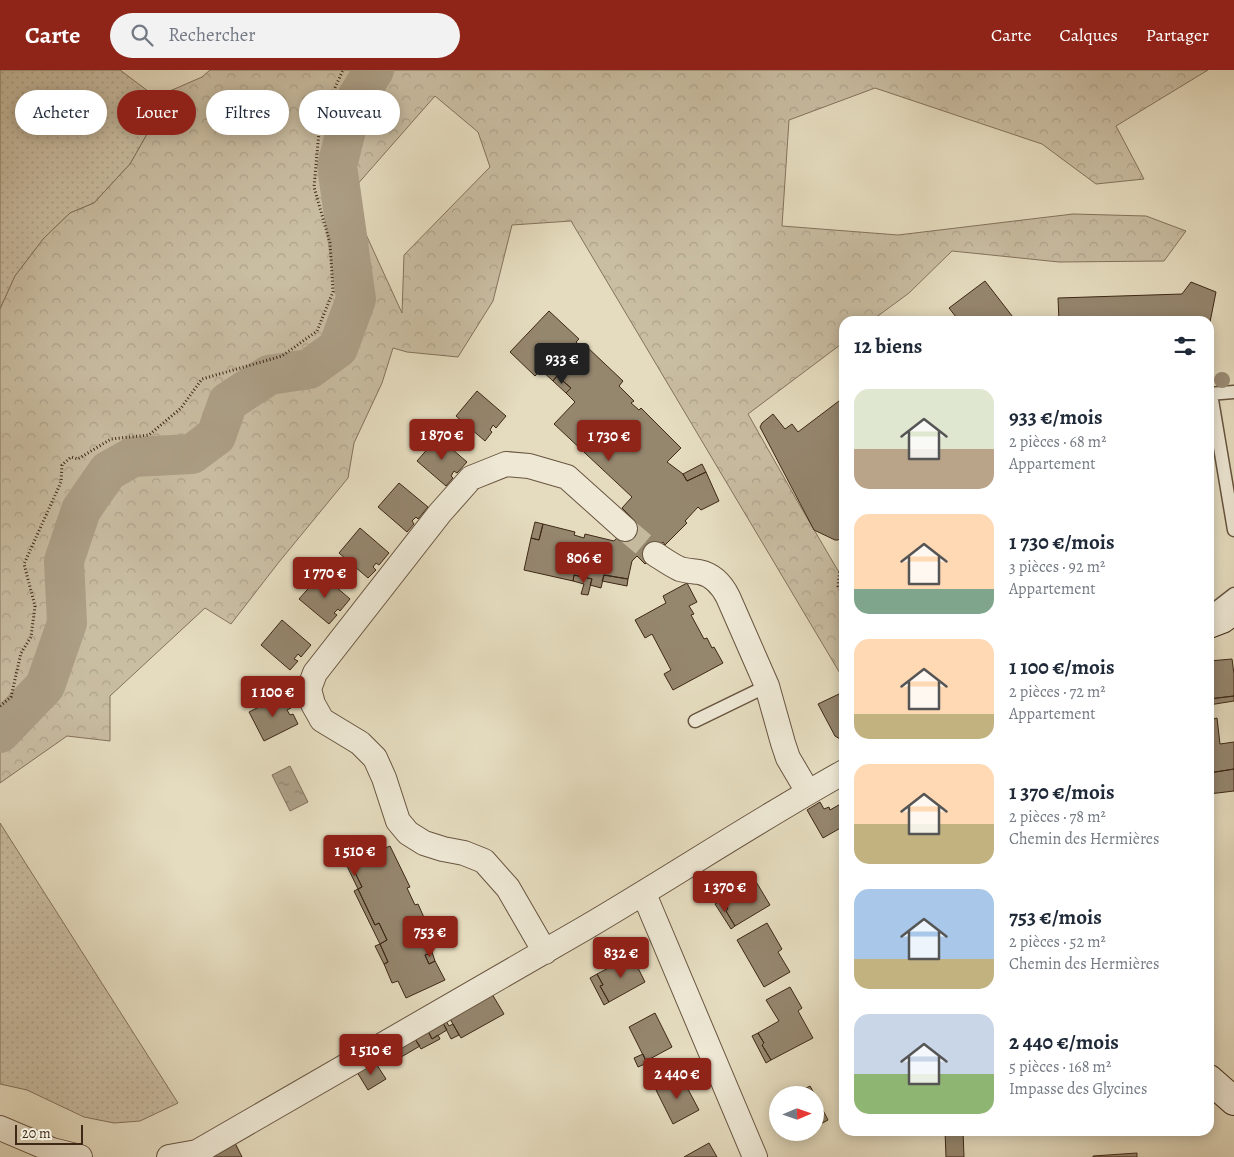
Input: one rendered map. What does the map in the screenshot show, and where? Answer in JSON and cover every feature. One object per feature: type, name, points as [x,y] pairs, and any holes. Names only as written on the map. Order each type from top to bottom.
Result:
[{"type":"main road","points":[[1214,622],[1222,619],[1234,610]]},
{"type":"main road","points":[[1214,635],[1234,631]]},
{"type":"main road","points":[[1214,1083],[1234,1101]]},
{"type":"street","points":[[546,952],[508,888],[484,861],[464,853],[424,843],[408,833],[398,821],[384,778],[375,758],[360,743],[322,720],[313,704],[309,689],[315,673],[440,513],[471,478],[506,464],[529,466],[567,477],[626,529]]},
{"type":"street","points":[[656,554],[682,570],[703,573],[713,577],[722,585],[767,686],[788,758],[808,792]]},
{"type":"street","points":[[170,1157],[197,1152],[546,952],[839,775]]},
{"type":"street","points":[[644,894],[755,1157]]},
{"type":"street","points":[[0,1128],[52,1150],[80,1157]]},
{"type":"lane","points":[[1214,394],[1234,392]]},
{"type":"lane","points":[[1214,416],[1234,530]]},
{"type":"lane","points":[[1214,609],[1234,594]]},
{"type":"lane","points":[[695,721],[767,686]]},
{"type":"path","points":[[0,706],[11,697],[21,653],[31,636],[35,606],[24,564],[61,482],[62,465],[71,458],[78,459],[111,438],[148,435],[181,408],[202,379],[282,356],[317,330],[333,292],[330,243],[314,187],[320,121],[343,70]]},
{"type":"green space","points":[[0,70],[120,70],[147,90],[117,90],[117,135],[147,135],[130,164],[94,203],[70,213],[44,238],[15,276],[0,309]]},
{"type":"green space","points":[[210,70],[1208,70],[1116,126],[1144,179],[1096,184],[1042,144],[875,88],[789,120],[782,226],[898,235],[1073,214],[1146,216],[1186,231],[1164,261],[1059,262],[952,251],[909,293],[878,316],[839,316],[839,346],[748,414],[839,572],[839,672],[571,221],[512,225],[493,301],[458,357],[407,352],[393,348],[382,383],[354,443],[348,478],[231,624],[205,608],[110,696],[110,741],[67,736],[0,783],[0,309],[15,276],[44,238],[70,213],[94,203],[130,164],[147,135],[196,135],[196,90],[172,90],[202,77]],"holes":[[[435,96],[478,132],[490,167],[404,255],[402,313],[348,195]]]},
{"type":"green space","points":[[0,823],[178,1103],[140,1121],[114,1123],[84,1117],[27,1090],[0,1084]]},
{"type":"water","points":[[290,766],[308,802],[290,811],[272,775]]},
{"type":"building","points":[[985,281],[1012,316],[955,316],[949,308]]},
{"type":"building","points":[[1191,282],[1216,292],[1211,316],[1059,316],[1058,298],[1182,294]]},
{"type":"building","points":[[549,311],[579,339],[576,342],[584,349],[586,346],[623,381],[619,386],[634,401],[631,403],[639,410],[641,408],[681,448],[667,462],[683,474],[687,481],[706,472],[719,501],[701,510],[698,507],[685,521],[687,523],[665,545],[663,542],[650,554],[653,557],[645,564],[637,556],[632,561],[628,579],[604,575],[601,588],[590,585],[592,579],[574,575],[573,581],[524,570],[531,538],[539,540],[543,524],[575,532],[574,535],[584,538],[585,534],[614,541],[634,520],[622,508],[632,497],[554,424],[575,402],[566,393],[571,388],[557,376],[553,381],[541,370],[535,376],[510,352]]},
{"type":"building","points":[[557,376],[571,388],[566,393],[553,381]]},
{"type":"building","points":[[477,391],[506,416],[496,428],[493,425],[490,430],[492,432],[485,441],[456,416]]},
{"type":"building","points":[[839,401],[838,540],[814,530],[760,427],[773,414],[785,429],[792,424],[798,432]]},
{"type":"building","points":[[438,437],[467,462],[457,473],[454,471],[451,476],[453,478],[446,486],[417,461]]},
{"type":"building","points":[[702,464],[706,472],[687,481],[683,474]]},
{"type":"building","points":[[399,483],[428,507],[418,519],[416,517],[412,521],[414,524],[407,532],[378,507]]},
{"type":"building","points":[[535,522],[543,524],[539,540],[531,538]]},
{"type":"building","points":[[360,528],[389,553],[379,565],[376,563],[373,567],[376,570],[368,578],[339,553]]},
{"type":"building","points":[[321,574],[350,599],[340,611],[338,609],[334,613],[337,615],[329,624],[299,599]]},
{"type":"building","points":[[574,575],[592,579],[588,595],[581,594],[584,584],[573,581]]},
{"type":"building","points":[[604,575],[628,579],[627,586],[602,581]]},
{"type":"building","points":[[687,583],[697,602],[689,606],[694,614],[691,615],[704,639],[707,638],[723,663],[673,690],[664,674],[671,670],[652,634],[645,638],[635,620],[666,603],[663,596]]},
{"type":"building","points":[[282,620],[311,645],[301,657],[298,654],[294,659],[298,661],[290,670],[261,645]]},
{"type":"building","points":[[1232,659],[1234,696],[1214,698],[1214,661]]},
{"type":"building","points":[[839,694],[839,738],[835,736],[818,704]]},
{"type":"building","points":[[283,695],[291,708],[287,710],[290,715],[293,714],[298,724],[264,741],[249,712]]},
{"type":"building","points":[[1234,696],[1234,701],[1214,704],[1214,698]]},
{"type":"building","points":[[1217,718],[1220,744],[1234,742],[1234,769],[1214,772],[1214,719]]},
{"type":"building","points":[[1234,769],[1234,791],[1214,793],[1214,772]]},
{"type":"building","points":[[820,802],[824,809],[829,807],[830,810],[839,805],[839,829],[823,838],[807,810]]},
{"type":"building","points":[[390,846],[410,887],[407,888],[415,905],[418,904],[426,922],[416,926],[429,954],[425,955],[429,964],[435,961],[445,980],[406,998],[398,981],[392,983],[384,964],[388,962],[380,944],[387,940],[379,923],[375,925],[358,889],[362,887],[351,864]]},
{"type":"building","points":[[351,864],[362,887],[358,889],[347,866]]},
{"type":"building","points":[[755,880],[770,905],[735,926],[722,900]]},
{"type":"building","points":[[358,889],[375,925],[379,923],[387,940],[380,944],[354,891]]},
{"type":"building","points":[[722,900],[735,926],[731,929],[715,904]]},
{"type":"building","points":[[767,923],[782,949],[778,952],[790,972],[764,987],[737,940]]},
{"type":"building","points":[[380,944],[388,962],[384,964],[375,946]]},
{"type":"building","points":[[432,952],[435,961],[429,964],[425,955]]},
{"type":"building","points":[[632,956],[645,982],[609,1002],[600,986],[603,985],[597,974]]},
{"type":"building","points":[[597,974],[603,985],[600,986],[609,1002],[604,1005],[590,978]]},
{"type":"building","points":[[790,987],[802,1008],[798,1011],[813,1038],[771,1060],[762,1045],[764,1043],[758,1033],[779,1021],[766,1000]]},
{"type":"building","points":[[492,994],[504,1014],[461,1038],[450,1019]]},
{"type":"building","points":[[655,1013],[672,1047],[646,1061],[629,1027]]},
{"type":"building","points":[[446,1021],[449,1026],[453,1024],[459,1035],[451,1039],[443,1023]]},
{"type":"building","points":[[443,1023],[447,1030],[432,1039],[428,1031]]},
{"type":"building","points":[[428,1031],[432,1039],[438,1035],[440,1039],[421,1049],[415,1039]]},
{"type":"building","points":[[758,1033],[764,1043],[762,1045],[771,1060],[766,1063],[752,1036]]},
{"type":"building","points":[[415,1039],[420,1046],[396,1060],[392,1052]]},
{"type":"building","points":[[643,1054],[647,1063],[638,1067],[634,1058]]},
{"type":"building","points":[[375,1062],[386,1079],[368,1090],[357,1072]]},
{"type":"building","points":[[681,1076],[699,1110],[673,1124],[656,1090]]},
{"type":"building","points":[[824,1112],[828,1120],[824,1122]]},
{"type":"building","points":[[945,1136],[963,1136],[964,1157],[946,1157]]},
{"type":"building","points":[[235,1143],[242,1157],[213,1157],[212,1155]]},
{"type":"building","points":[[709,1143],[717,1157],[684,1157]]},
{"type":"building","points":[[1137,1153],[1137,1157],[1093,1157],[1093,1156]]},
{"type":"waterway","points":[[0,733],[45,686],[67,623],[64,561],[81,510],[108,471],[133,457],[192,454],[216,436],[228,402],[269,375],[309,369],[338,348],[356,299],[337,166],[352,106],[374,70]]},
{"type":"tunnel","points":[[625,529],[655,554]]}]
